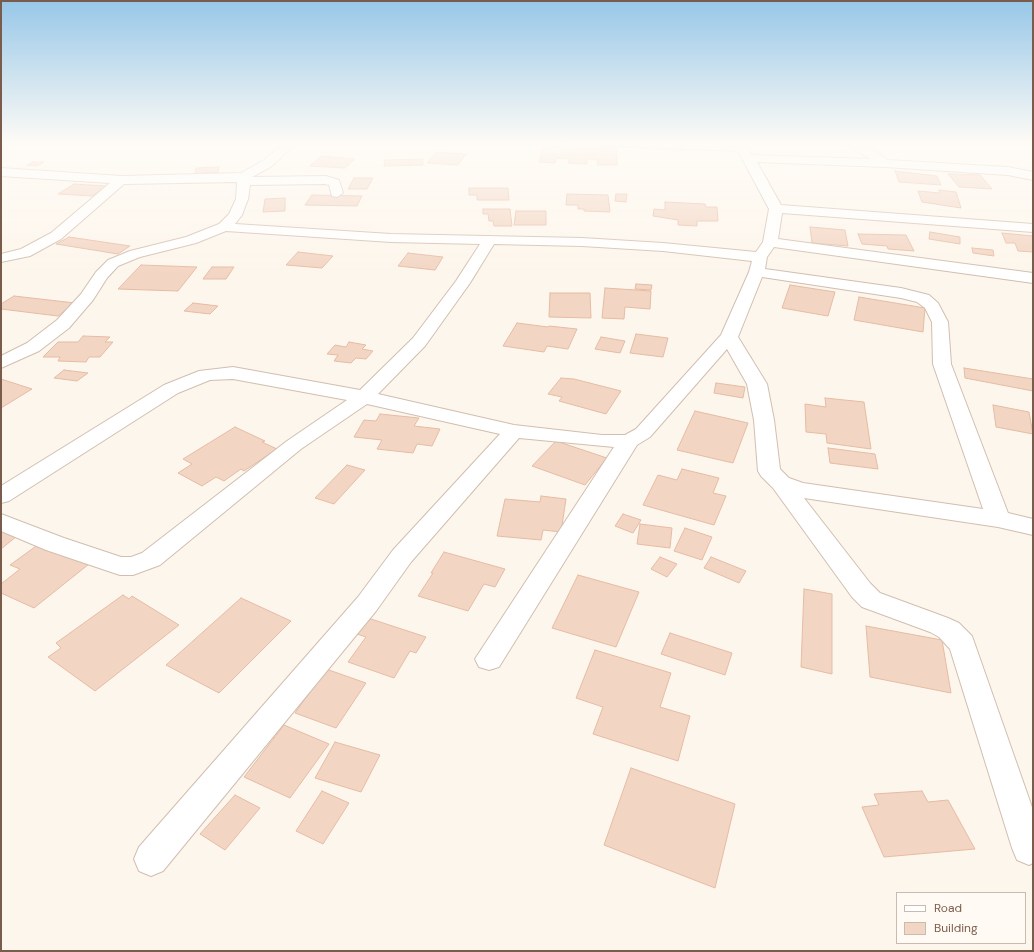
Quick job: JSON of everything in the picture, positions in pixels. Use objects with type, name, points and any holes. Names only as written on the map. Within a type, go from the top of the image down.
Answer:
[{"type":"street","points":[[1,258],[25,253],[56,236],[114,186]]},
{"type":"street","points":[[224,227],[235,215],[242,199],[243,186]]},
{"type":"street","points":[[335,186],[336,193]]},
{"type":"street","points":[[489,659],[629,441],[642,433],[729,337],[759,264],[770,242],[776,209],[764,186]]},
{"type":"street","points":[[776,209],[1033,228]]},
{"type":"street","points":[[1,363],[33,347],[63,324],[87,297],[101,275],[113,263],[135,254],[191,240],[224,227],[391,238],[589,242],[663,247],[759,264],[901,292],[923,298],[932,306],[940,322],[942,364],[998,519]]},
{"type":"street","points":[[1,522],[55,544],[120,566],[133,566],[151,559],[294,445],[364,397],[419,342],[462,282],[489,240]]},
{"type":"street","points":[[770,242],[1033,278]]},
{"type":"street","points":[[729,337],[756,384],[764,420],[770,471],[861,590],[871,600],[939,625],[949,630],[962,644],[1028,848]]},
{"type":"street","points":[[1,496],[171,389],[206,374],[233,373],[364,397],[514,431],[602,441],[629,441]]},
{"type":"street","points":[[151,859],[367,604],[402,556],[514,431]]},
{"type":"street","points":[[781,484],[800,490],[998,519],[1033,527]]},
{"type":"building","points":[[70,186],[106,186],[92,196],[58,194]]},
{"type":"building","points":[[349,186],[368,186],[367,189],[348,189]]},
{"type":"building","points":[[990,186],[992,189],[959,187]]},
{"type":"building","points":[[469,188],[508,188],[509,200],[477,200],[477,195],[469,195]]},
{"type":"building","points":[[939,190],[956,192],[961,208],[922,202],[918,191],[940,193]]},
{"type":"building","points":[[567,194],[608,195],[610,212],[584,211],[584,209],[578,209],[578,205],[566,205]]},
{"type":"building","points":[[616,194],[627,194],[626,202],[615,201]]},
{"type":"building","points":[[312,195],[362,196],[357,206],[305,205]]},
{"type":"building","points":[[285,198],[285,211],[263,212],[265,199]]},
{"type":"building","points":[[665,202],[705,204],[706,207],[717,207],[718,221],[697,221],[697,226],[678,225],[678,220],[653,216],[654,209],[665,210]]},
{"type":"building","points":[[483,209],[510,209],[512,226],[494,226],[493,221],[489,221],[488,214],[483,214]]},
{"type":"building","points":[[516,211],[546,211],[546,225],[514,225]]},
{"type":"building","points":[[810,227],[845,230],[848,246],[812,243]]},
{"type":"building","points":[[930,232],[960,237],[960,244],[929,239]]},
{"type":"building","points":[[1002,233],[1033,236],[1033,252],[1018,251],[1015,243],[1006,243]]},
{"type":"building","points":[[858,234],[906,235],[914,251],[888,249],[887,246],[862,244]]},
{"type":"building","points":[[69,237],[130,246],[118,254],[56,244]]},
{"type":"building","points":[[972,248],[993,250],[994,256],[973,253]]},
{"type":"building","points":[[298,252],[333,256],[322,268],[286,265]]},
{"type":"building","points":[[408,253],[443,257],[435,270],[398,266]]},
{"type":"building","points":[[141,265],[197,267],[178,291],[118,289]]},
{"type":"building","points":[[212,267],[234,267],[226,279],[203,279]]},
{"type":"building","points":[[636,284],[652,285],[651,290],[635,289]]},
{"type":"building","points":[[790,285],[835,292],[828,316],[782,308]]},
{"type":"building","points":[[605,288],[651,291],[650,309],[625,307],[624,319],[602,318]]},
{"type":"building","points":[[550,293],[590,293],[591,318],[549,317]]},
{"type":"building","points":[[14,296],[75,303],[58,316],[1,309],[1,304]]},
{"type":"building","points":[[859,297],[925,308],[923,332],[854,320]]},
{"type":"building","points":[[193,303],[218,306],[210,314],[184,311]]},
{"type":"building","points":[[517,323],[577,329],[568,349],[547,346],[544,352],[503,346]]},
{"type":"building","points":[[636,334],[668,338],[663,357],[630,353]]},
{"type":"building","points":[[83,336],[110,337],[105,342],[113,342],[100,357],[89,357],[86,362],[58,361],[60,357],[43,357],[58,342],[78,342]]},
{"type":"building","points":[[601,337],[625,341],[620,353],[595,349]]},
{"type":"building","points":[[349,342],[366,345],[362,349],[373,351],[366,359],[356,358],[351,363],[334,361],[338,355],[327,354],[335,345],[346,347]]},
{"type":"building","points":[[964,368],[1033,379],[1033,391],[965,378]]},
{"type":"building","points":[[64,370],[88,373],[77,381],[54,378]]},
{"type":"building","points":[[561,378],[574,379],[621,391],[606,414],[559,401],[562,397],[548,394]]},
{"type":"building","points":[[1,379],[32,389],[1,408]]},
{"type":"building","points":[[716,383],[745,387],[743,398],[714,393]]},
{"type":"building","points":[[825,398],[864,402],[871,449],[827,443],[826,434],[806,432],[805,404],[826,407]]},
{"type":"building","points":[[993,405],[1029,412],[1033,434],[996,427]]},
{"type":"building","points":[[695,411],[748,423],[733,463],[677,450]]},
{"type":"building","points":[[380,414],[419,418],[414,426],[440,429],[432,446],[417,444],[413,453],[377,449],[382,440],[354,437],[364,420],[376,421]]},
{"type":"building","points":[[235,427],[265,441],[262,442],[277,449],[244,471],[241,469],[224,481],[216,477],[202,486],[178,473],[192,464],[183,459]]},
{"type":"building","points":[[556,441],[607,458],[585,485],[532,466]]},
{"type":"building","points":[[828,448],[875,454],[878,469],[830,463]]},
{"type":"building","points":[[347,465],[365,470],[334,504],[315,498]]},
{"type":"building","points":[[682,469],[719,478],[713,493],[726,496],[714,525],[643,505],[658,475],[677,480]]},
{"type":"building","points":[[541,496],[566,499],[561,532],[543,530],[541,540],[497,536],[505,499],[540,502]]},
{"type":"building","points":[[623,514],[641,520],[633,533],[615,526]]},
{"type":"building","points":[[640,524],[672,528],[670,548],[637,544]]},
{"type":"building","points":[[685,528],[712,537],[702,560],[674,551]]},
{"type":"building","points":[[1,530],[17,536],[1,549]]},
{"type":"building","points":[[39,544],[89,564],[34,608],[1,593],[1,584],[20,569],[10,565]]},
{"type":"building","points":[[444,552],[505,569],[495,587],[484,584],[468,611],[418,596],[433,573],[431,573]]},
{"type":"building","points":[[660,557],[677,564],[667,577],[651,569]]},
{"type":"building","points":[[711,557],[746,571],[739,583],[704,568]]},
{"type":"building","points":[[578,575],[639,592],[616,647],[552,628]]},
{"type":"building","points":[[804,589],[832,594],[832,674],[801,667]]},
{"type":"building","points":[[123,595],[129,599],[132,596],[179,625],[95,691],[48,657],[61,648],[56,643]]},
{"type":"building","points":[[241,598],[291,621],[219,693],[166,665]]},
{"type":"building","points":[[368,618],[426,637],[416,653],[410,651],[394,678],[348,662],[366,637],[357,634]]},
{"type":"building","points":[[866,626],[942,640],[951,693],[870,677]]},
{"type":"building","points":[[670,633],[732,653],[725,675],[661,654]]},
{"type":"building","points":[[595,650],[671,673],[660,707],[690,716],[678,761],[593,734],[603,707],[576,698]]},
{"type":"building","points":[[326,669],[366,683],[336,728],[295,713]]},
{"type":"building","points":[[284,725],[329,744],[290,798],[244,777]]},
{"type":"building","points":[[335,742],[380,755],[361,792],[315,778]]},
{"type":"building","points":[[631,768],[735,804],[715,888],[604,845]]},
{"type":"building","points":[[322,791],[349,803],[323,844],[296,831]]},
{"type":"building","points":[[922,791],[928,802],[948,800],[975,849],[884,857],[862,807],[879,805],[874,794]]},
{"type":"building","points":[[235,795],[260,808],[225,850],[200,834]]}]
